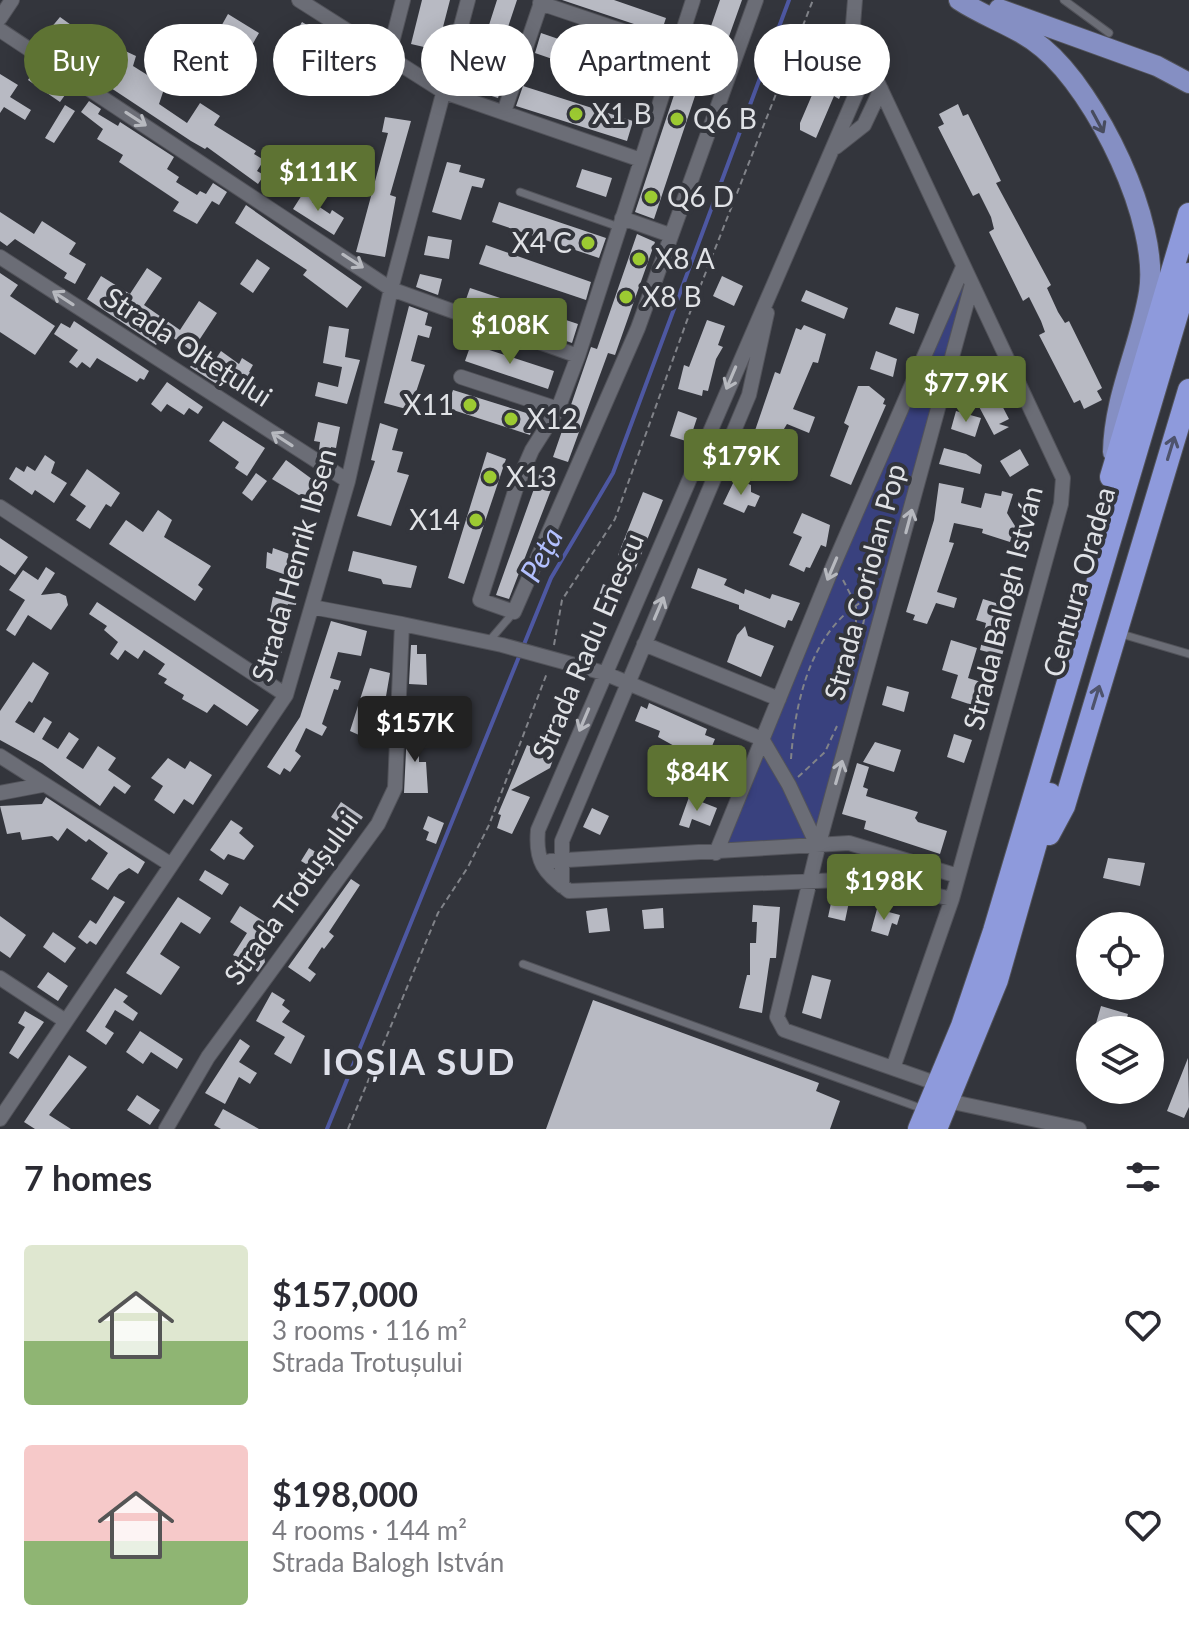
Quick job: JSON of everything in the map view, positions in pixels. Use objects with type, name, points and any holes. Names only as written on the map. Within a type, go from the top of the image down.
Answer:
[{"type":"highway","points":[[943,1092],[1040,778],[1062,651],[1189,214]]},
{"type":"highway","name":"Centura Oradea","points":[[1040,778],[1189,274]]},
{"type":"highway","name":"Centura Oradea","points":[[1028,874],[1189,307]]},
{"type":"highway","points":[[927,1123],[997,980],[1028,874],[1064,806],[1189,390]]},
{"type":"main road","points":[[959,0],[1032,39],[1064,68],[1113,151],[1143,219],[1151,276],[1144,313],[1118,404],[1113,469]]},
{"type":"main road","points":[[973,0],[1157,66],[1189,83]]},
{"type":"main road","points":[[1010,0],[1036,23]]},
{"type":"street","points":[[0,18],[12,0]]},
{"type":"street","points":[[299,0],[336,24]]},
{"type":"street","points":[[397,24],[403,0]]},
{"type":"street","name":"Strada Henrik Ibsen","points":[[462,24],[468,0]]},
{"type":"street","points":[[685,24],[693,0]]},
{"type":"street","points":[[661,96],[578,356],[558,409],[532,450],[518,482],[480,600],[514,612],[569,482],[589,444],[615,374],[638,328],[756,0]]},
{"type":"street","name":"Strada Balogh István","points":[[853,24],[855,0]]},
{"type":"street","points":[[504,112],[541,2],[604,24]]},
{"type":"street","points":[[0,30],[391,289],[578,356]]},
{"type":"street","name":"Strada Henrik Ibsen","points":[[0,1119],[286,695],[348,481],[391,289],[443,96]]},
{"type":"street","points":[[456,96],[641,160]]},
{"type":"street","name":"Strada Radu Enescu","points":[[538,852],[538,830],[856,96]]},
{"type":"street","points":[[833,150],[864,125],[878,96]]},
{"type":"street","name":"Strada Balogh István","points":[[884,96],[1057,463],[1063,490],[952,899],[893,1068]]},
{"type":"street","points":[[621,223],[670,235]]},
{"type":"street","name":"Strada Oltețului","points":[[0,257],[348,481]]},
{"type":"street","name":"Strada Coriolan Pop","points":[[716,853],[833,566],[963,267]]},
{"type":"street","name":"Strada Radu Enescu","points":[[563,859],[562,841],[749,395],[774,281]]},
{"type":"street","name":"Strada Coriolan Pop","points":[[893,1068],[784,1030],[777,1017],[818,847],[972,284]]},
{"type":"street","points":[[461,377],[558,409]]},
{"type":"street","points":[[0,507],[286,695]]},
{"type":"street","points":[[312,607],[495,644],[548,663],[604,673],[762,739],[789,785],[818,847]]},
{"type":"street","name":"Strada Trotușului","points":[[166,1129],[208,1057],[378,824],[395,788],[402,624]]},
{"type":"street","points":[[644,644],[779,699]]},
{"type":"street","points":[[0,756],[170,864]]},
{"type":"street","points":[[0,793],[42,785]]},
{"type":"street","points":[[538,852],[563,859],[716,853],[849,843],[958,876]]},
{"type":"street","points":[[538,852],[543,870],[562,886],[583,893],[864,879],[952,899]]},
{"type":"street","points":[[562,886],[563,859]]},
{"type":"street","points":[[0,978],[64,1020]]},
{"type":"street","points":[[893,1068],[943,1092],[1079,1129]]},
{"type":"lane","points":[[1064,0],[1109,33]]},
{"type":"lane","points":[[520,192],[621,223]]},
{"type":"lane","points":[[495,644],[514,612]]},
{"type":"lane","points":[[1116,633],[1189,654]]},
{"type":"lane","points":[[523,964],[927,1123]]},
{"type":"path","points":[[565,650],[553,646],[562,600],[615,519],[689,315],[813,0]]},
{"type":"path","points":[[833,566],[856,605],[856,665],[867,598],[884,526]]},
{"type":"path","points":[[789,785],[795,720],[804,677],[823,642],[856,605],[891,589]]},
{"type":"path","points":[[348,1129],[438,913],[468,867],[489,825],[548,663]]},
{"type":"path","points":[[789,785],[825,752],[837,726]]},
{"type":"shaded area","points":[[963,267],[972,284],[818,847],[716,853]]},
{"type":"building","points":[[422,0],[450,0],[444,24],[421,24],[421,46],[411,44]]},
{"type":"building","points":[[497,0],[517,0],[509,24],[489,24]]},
{"type":"building","points":[[562,0],[614,0],[666,18],[664,24],[634,24]]},
{"type":"building","points":[[720,0],[742,0],[733,24],[712,24]]},
{"type":"building","points":[[228,14],[244,24],[222,24]]},
{"type":"building","points":[[60,17],[70,24],[54,24]]},
{"type":"building","points":[[541,33],[550,36],[550,58],[535,53]]},
{"type":"building","points":[[128,52],[136,56],[133,66],[144,73],[144,96],[162,96],[159,104],[187,123],[200,103],[220,116],[214,125],[256,151],[254,154],[264,160],[257,171],[264,175],[258,184],[207,147],[205,149],[123,96],[128,96]]},
{"type":"building","points":[[0,74],[18,85],[10,97],[31,110],[25,120],[4,107],[0,113]]},
{"type":"building","points":[[534,90],[633,121],[627,141],[516,106],[520,96],[534,96]]},
{"type":"building","points":[[674,96],[695,96],[654,219],[635,212]]},
{"type":"building","points":[[812,96],[834,96],[816,138],[800,130]]},
{"type":"building","points":[[89,101],[101,109],[98,114],[118,126],[120,122],[174,157],[167,169],[179,177],[176,182],[197,195],[200,191],[206,194],[213,183],[227,192],[219,205],[212,201],[197,224],[173,211],[179,202],[119,162],[123,155],[97,139],[103,129],[81,112]]},
{"type":"building","points":[[958,104],[963,116],[968,114],[1001,181],[996,183],[1051,285],[1047,288],[1058,312],[1065,323],[1069,321],[1102,388],[1097,391],[1102,400],[1084,409],[1080,400],[1074,403],[1039,335],[1045,332],[1041,321],[1029,297],[1023,301],[989,232],[994,229],[991,217],[979,193],[973,196],[938,127],[944,124],[939,114]]},
{"type":"building","points":[[65,105],[75,111],[54,143],[45,138]]},
{"type":"building","points":[[385,117],[411,121],[390,195],[396,197],[385,257],[356,252],[388,133],[382,132]]},
{"type":"building","points":[[447,162],[461,165],[459,172],[485,179],[482,188],[472,186],[461,220],[432,212]]},
{"type":"building","points":[[582,169],[612,178],[606,197],[576,187]]},
{"type":"building","points":[[307,187],[317,194],[312,202],[330,214],[332,210],[344,218],[334,235],[293,209]]},
{"type":"building","points":[[499,202],[606,238],[599,258],[492,222]]},
{"type":"building","points":[[246,205],[362,287],[347,308],[303,275],[307,270],[235,223]]},
{"type":"building","points":[[0,212],[34,234],[42,221],[76,243],[69,254],[86,264],[75,284],[64,278],[67,273],[15,239],[7,246],[0,241]]},
{"type":"building","points":[[637,234],[655,242],[615,355],[608,353],[568,462],[553,457],[591,347],[597,349]]},
{"type":"building","points":[[428,236],[452,240],[449,259],[424,255]]},
{"type":"building","points":[[486,245],[591,282],[586,300],[479,264]]},
{"type":"building","points":[[257,259],[270,268],[253,293],[240,284]]},
{"type":"building","points":[[147,268],[162,278],[144,305],[180,330],[199,301],[217,313],[192,351],[165,332],[156,345],[87,299],[101,276],[130,294]]},
{"type":"building","points":[[0,273],[18,285],[10,296],[55,326],[35,355],[0,332]]},
{"type":"building","points":[[420,274],[442,279],[438,295],[416,287]]},
{"type":"building","points":[[722,276],[743,286],[734,306],[713,296]]},
{"type":"building","points":[[470,288],[578,324],[572,343],[464,305]]},
{"type":"building","points":[[806,290],[848,308],[844,319],[801,301]]},
{"type":"building","points":[[409,306],[428,313],[425,325],[432,327],[429,338],[418,335],[411,361],[425,365],[410,410],[384,403]]},
{"type":"building","points":[[896,307],[919,314],[914,334],[889,324]]},
{"type":"building","points":[[707,320],[725,326],[718,345],[723,347],[716,359],[708,391],[703,390],[702,396],[678,389],[684,365],[689,367]]},
{"type":"building","points":[[74,321],[149,371],[144,380],[140,378],[137,382],[97,358],[90,368],[82,362],[77,368],[69,362],[78,350],[54,334],[61,323],[70,328]]},
{"type":"building","points":[[804,325],[826,334],[818,363],[813,362],[793,409],[815,417],[809,433],[787,424],[765,460],[750,454],[752,449],[749,448],[775,372],[780,374],[796,328],[801,330]]},
{"type":"building","points":[[329,326],[349,329],[345,357],[360,360],[347,404],[315,396],[318,382],[338,387],[342,367],[323,363]]},
{"type":"building","points":[[471,344],[554,371],[548,389],[465,361]]},
{"type":"building","points":[[202,350],[215,360],[221,351],[239,364],[242,358],[253,365],[249,372],[255,376],[244,393],[227,382],[223,388],[190,367]]},
{"type":"building","points":[[876,351],[897,359],[893,377],[870,369]]},
{"type":"building","points":[[984,371],[1009,419],[999,424],[1009,427],[994,435],[966,382]]},
{"type":"building","points":[[167,382],[203,407],[198,414],[189,408],[184,415],[167,404],[161,412],[151,404]]},
{"type":"building","points":[[858,386],[869,386],[885,399],[883,404],[886,405],[851,485],[830,476],[849,426],[844,423]]},
{"type":"building","points":[[453,390],[536,416],[530,435],[447,408]]},
{"type":"building","points":[[678,411],[697,418],[689,442],[670,436]]},
{"type":"building","points":[[956,411],[981,418],[975,437],[951,429]]},
{"type":"building","points":[[223,421],[265,448],[247,476],[235,468],[239,462],[209,441]]},
{"type":"building","points":[[318,422],[340,427],[336,448],[331,447],[329,457],[319,450],[320,442],[314,441]]},
{"type":"building","points":[[380,423],[398,429],[392,450],[403,452],[397,472],[409,475],[391,526],[357,516],[375,461],[371,460]]},
{"type":"building","points":[[944,448],[966,454],[982,465],[980,474],[939,464]]},
{"type":"building","points":[[1020,449],[1029,465],[1010,477],[1000,461]]},
{"type":"building","points":[[487,452],[506,459],[464,584],[448,578]]},
{"type":"building","points":[[45,455],[55,462],[51,473],[67,483],[54,503],[35,490],[32,495],[9,479],[16,467],[24,472],[27,466],[35,471]]},
{"type":"building","points":[[286,460],[316,482],[307,500],[272,479]]},
{"type":"building","points":[[87,469],[120,493],[111,507],[106,504],[90,529],[76,520],[86,506],[70,495]]},
{"type":"building","points":[[540,472],[556,477],[509,599],[496,595]]},
{"type":"building","points":[[256,473],[267,481],[252,501],[242,493]]},
{"type":"building","points":[[735,479],[751,485],[751,492],[760,496],[755,507],[748,505],[744,513],[723,504]]},
{"type":"building","points":[[939,483],[964,488],[961,503],[981,508],[985,493],[1001,496],[1002,491],[1013,494],[1007,513],[1015,526],[1010,542],[982,533],[983,529],[954,523],[949,542],[954,543],[937,592],[957,598],[954,608],[936,603],[927,624],[913,620],[915,615],[906,612],[934,520]]},
{"type":"building","points":[[643,492],[663,500],[635,570],[624,565],[627,559],[618,555]]},
{"type":"building","points":[[158,510],[172,520],[164,537],[211,566],[198,585],[203,589],[195,601],[109,544],[126,520],[143,532]]},
{"type":"building","points":[[802,513],[830,525],[826,547],[821,545],[810,568],[806,567],[804,572],[789,565],[802,537],[793,533]]},
{"type":"building","points":[[0,538],[28,557],[15,575],[0,565]]},
{"type":"building","points":[[273,548],[295,556],[292,577],[266,568],[267,552],[272,554]]},
{"type":"building","points":[[353,551],[417,566],[411,588],[383,584],[381,579],[348,571]]},
{"type":"building","points":[[46,567],[55,573],[41,595],[59,593],[66,596],[68,605],[51,630],[28,615],[15,636],[6,630],[25,600],[9,590],[23,570],[38,580]]},
{"type":"building","points":[[698,568],[727,579],[724,585],[744,594],[745,589],[770,599],[772,594],[800,603],[792,621],[788,620],[785,628],[739,609],[739,605],[691,588]]},
{"type":"building","points":[[603,584],[624,592],[615,617],[594,609]]},
{"type":"building","points":[[274,591],[297,595],[296,605],[288,604],[283,616],[270,612]]},
{"type":"building","points":[[983,599],[1012,608],[1003,636],[1007,637],[1002,656],[980,650],[986,623],[976,620]]},
{"type":"building","points":[[97,602],[259,710],[247,726],[214,704],[207,713],[182,699],[184,695],[164,683],[167,679],[158,674],[165,664],[144,650],[138,659],[125,650],[118,660],[110,654],[118,642],[104,630],[107,626],[89,614]]},
{"type":"building","points":[[331,621],[367,631],[361,656],[338,652],[330,678],[341,681],[338,690],[334,689],[322,724],[327,727],[322,736],[306,728],[295,751],[301,756],[290,772],[284,768],[280,775],[267,767],[300,717]]},
{"type":"building","points":[[283,622],[290,624],[280,658],[262,647],[268,635],[277,639]]},
{"type":"building","points":[[745,626],[748,636],[774,646],[761,677],[727,662],[737,635]]},
{"type":"building","points":[[951,640],[977,648],[968,678],[991,685],[988,697],[979,694],[975,706],[951,698],[958,675],[942,670]]},
{"type":"building","points":[[411,645],[417,645],[417,654],[426,654],[427,685],[409,684]]},
{"type":"building","points":[[33,662],[49,673],[32,703],[29,701],[15,722],[34,733],[44,717],[52,722],[42,739],[58,749],[69,732],[79,739],[66,758],[83,769],[98,746],[116,758],[108,770],[131,786],[125,794],[114,786],[100,806],[42,763],[0,740],[0,711]]},
{"type":"building","points":[[370,668],[390,673],[384,722],[378,719],[368,739],[350,731]]},
{"type":"building","points":[[887,686],[909,692],[904,712],[882,705]]},
{"type":"building","points":[[431,697],[444,697],[443,729],[420,728],[420,718],[430,719]]},
{"type":"building","points":[[649,703],[707,729],[705,735],[715,739],[705,763],[658,737],[660,731],[635,721],[641,706],[647,709]]},
{"type":"building","points":[[407,730],[427,730],[427,743],[419,743],[419,762],[426,762],[428,793],[404,793]]},
{"type":"building","points":[[954,734],[972,740],[964,763],[947,757]]},
{"type":"building","points":[[875,742],[901,750],[894,772],[863,762]]},
{"type":"building","points":[[527,745],[554,757],[550,768],[511,790],[530,797],[512,834],[497,828],[501,815],[498,814]]},
{"type":"building","points":[[168,758],[185,769],[190,761],[212,775],[193,805],[184,799],[174,814],[154,800],[163,786],[151,778]]},
{"type":"building","points":[[857,763],[869,767],[863,787],[868,789],[866,796],[918,812],[915,818],[918,822],[947,831],[940,854],[864,829],[866,821],[842,814]]},
{"type":"building","points":[[46,797],[145,862],[138,874],[129,868],[119,874],[108,890],[91,879],[108,853],[89,839],[86,842],[67,828],[58,841],[52,836],[22,840],[20,832],[7,834],[0,806],[42,804]]},
{"type":"building","points":[[689,797],[717,808],[710,826],[692,819],[689,828],[679,825]]},
{"type":"building","points":[[341,802],[363,817],[353,832],[331,817]]},
{"type":"building","points":[[592,808],[609,816],[600,835],[583,827]]},
{"type":"building","points":[[428,816],[444,823],[436,844],[426,840],[429,832],[423,829]]},
{"type":"building","points":[[231,820],[243,828],[239,833],[254,846],[244,860],[228,854],[224,860],[210,850]]},
{"type":"building","points":[[309,848],[329,860],[321,873],[301,861]]},
{"type":"building","points":[[1108,858],[1145,863],[1140,886],[1103,878]]},
{"type":"building","points":[[205,870],[229,884],[222,895],[199,880]]},
{"type":"building","points":[[351,879],[360,885],[329,932],[334,936],[308,968],[316,974],[310,982],[288,967]]},
{"type":"building","points":[[833,894],[850,897],[845,921],[828,917]]},
{"type":"building","points":[[114,896],[125,902],[96,945],[90,941],[87,944],[78,937],[90,920],[96,924]]},
{"type":"building","points":[[178,897],[211,918],[200,934],[181,922],[160,954],[180,967],[161,995],[126,973]]},
{"type":"building","points":[[753,905],[780,907],[776,958],[770,958],[762,1013],[739,1008],[747,975],[750,975],[750,943],[756,943],[757,922],[752,922]]},
{"type":"building","points":[[240,906],[276,929],[263,951],[265,962],[258,972],[233,955],[247,933],[230,922]]},
{"type":"building","points":[[607,908],[610,931],[589,933],[586,911]]},
{"type":"building","points":[[663,908],[664,928],[644,929],[642,910]]},
{"type":"building","points":[[877,909],[900,915],[897,925],[892,923],[888,936],[871,931]]},
{"type":"building","points":[[0,916],[26,935],[10,958],[0,951]]},
{"type":"building","points":[[53,932],[76,948],[65,963],[43,947]]},
{"type":"building","points":[[48,972],[68,986],[58,1001],[37,987]]},
{"type":"building","points":[[812,975],[831,980],[821,1019],[802,1013]]},
{"type":"building","points":[[115,988],[128,996],[123,1002],[138,1013],[133,1021],[115,1010],[105,1027],[114,1033],[106,1045],[86,1031]]},
{"type":"building","points":[[272,992],[285,1000],[282,1005],[290,1011],[282,1022],[305,1036],[291,1064],[274,1054],[285,1037],[256,1021]]},
{"type":"building","points":[[593,1000],[819,1083],[816,1091],[840,1101],[830,1129],[546,1129]]},
{"type":"building","points":[[1101,1006],[1128,1014],[1127,1016],[1098,1016]]},
{"type":"building","points":[[25,1011],[44,1022],[18,1059],[9,1053],[25,1027],[18,1023]]},
{"type":"building","points":[[140,1031],[183,1059],[177,1069],[151,1052],[143,1064],[126,1052]]},
{"type":"building","points":[[240,1039],[250,1046],[239,1062],[257,1073],[250,1084],[239,1077],[225,1104],[205,1093]]},
{"type":"building","points":[[69,1055],[87,1067],[49,1115],[71,1129],[35,1129],[24,1122]]},
{"type":"building","points":[[1188,1058],[1189,1107],[1184,1118],[1167,1111]]},
{"type":"building","points":[[137,1095],[160,1110],[150,1125],[127,1110]]},
{"type":"building","points":[[223,1109],[259,1129],[221,1129],[214,1125]]},
{"type":"waterway","name":"Peța","points":[[327,1129],[551,578],[613,473],[789,0]]},
{"type":"place","name":"X1 B","points":[[576,114]]},
{"type":"place","name":"Q6 B","points":[[677,119]]},
{"type":"place","name":"Q6 D","points":[[651,197]]},
{"type":"place","name":"X4 C","points":[[588,243]]},
{"type":"place","name":"X8 A","points":[[639,259]]},
{"type":"place","name":"X8 B","points":[[626,297]]},
{"type":"place","name":"X11","points":[[470,405]]},
{"type":"place","name":"X12","points":[[511,419]]},
{"type":"place","name":"X13","points":[[490,477]]},
{"type":"place","name":"X14","points":[[476,520]]},
{"type":"district","name":"IOȘIA SUD","points":[[419,1062]]}]
